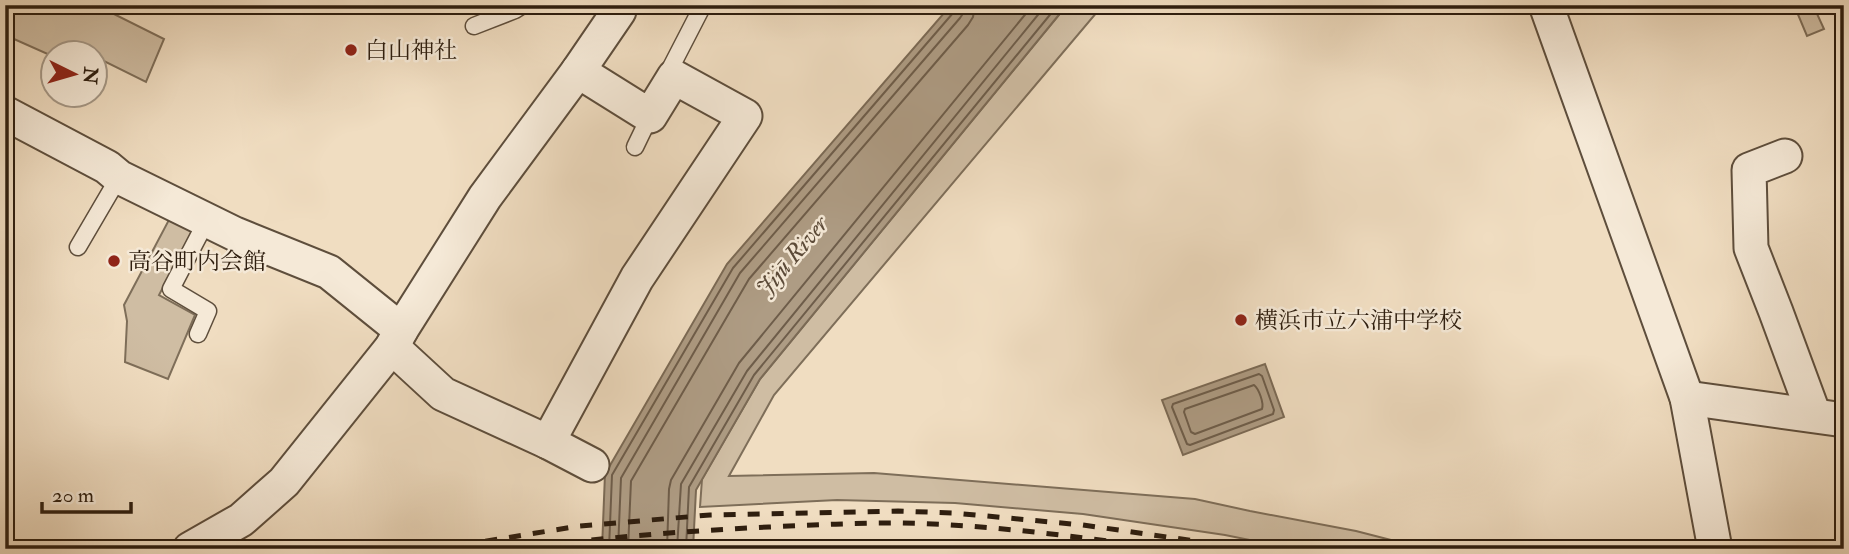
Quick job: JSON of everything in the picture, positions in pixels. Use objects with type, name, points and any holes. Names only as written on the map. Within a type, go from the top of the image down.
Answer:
[{"type":"street","points":[[190,549],[241,520],[284,482],[396,338],[485,197],[578,71],[619,11],[620,5]]},
{"type":"street","points":[[1547,6],[1687,398],[1715,549]]},
{"type":"street","points":[[548,442],[637,278],[745,116],[674,77],[650,116],[578,71]]},
{"type":"street","points":[[5,113],[107,167],[119,177],[235,234],[329,272],[396,338],[443,394],[592,465]]},
{"type":"street","points":[[1785,156],[1749,170],[1751,248],[1776,312],[1829,418]]},
{"type":"street","points":[[1687,398],[1829,418]]},
{"type":"lane","points":[[474,26],[523,5]]},
{"type":"lane","points":[[674,77],[668,73],[701,9]]},
{"type":"lane","points":[[635,147],[650,116]]},
{"type":"lane","points":[[78,247],[119,177]]},
{"type":"lane","points":[[198,334],[208,311],[171,289],[207,220]]},
{"type":"shaded area","points":[[5,5],[96,5],[164,39],[146,82],[108,63],[108,38],[38,38],[38,50],[5,35]]},
{"type":"shaded area","points":[[1067,5],[1103,5],[774,395],[729,476],[874,473],[1195,499],[1356,531],[1426,549],[1295,549],[1225,535],[1083,514],[955,503],[837,500],[700,507],[702,479],[760,379]]},
{"type":"shaded area","points":[[1794,5],[1813,5],[1824,29],[1807,36]]},
{"type":"shaded area","points":[[171,216],[194,228],[159,295],[195,315],[168,379],[125,362],[127,321],[124,305]]},
{"type":"water","name":"Jijū River","points":[[951,5],[1067,5],[760,379],[696,490],[693,549],[602,549],[605,474],[727,264]]},
{"type":"water","points":[[1265,364],[1284,417],[1183,455],[1162,400]]},
{"type":"railway","points":[[438,549],[579,526],[710,515],[898,511],[954,513],[1083,525],[1251,549]]},
{"type":"railway","points":[[520,549],[676,533],[897,523],[999,529],[1167,549]]},
{"type":"place","name":"白山神社","points":[[351,50]]},
{"type":"place","name":"高谷町内会館","points":[[114,261]]},
{"type":"place","name":"横浜市立六浦中学校","points":[[1241,320]]}]
